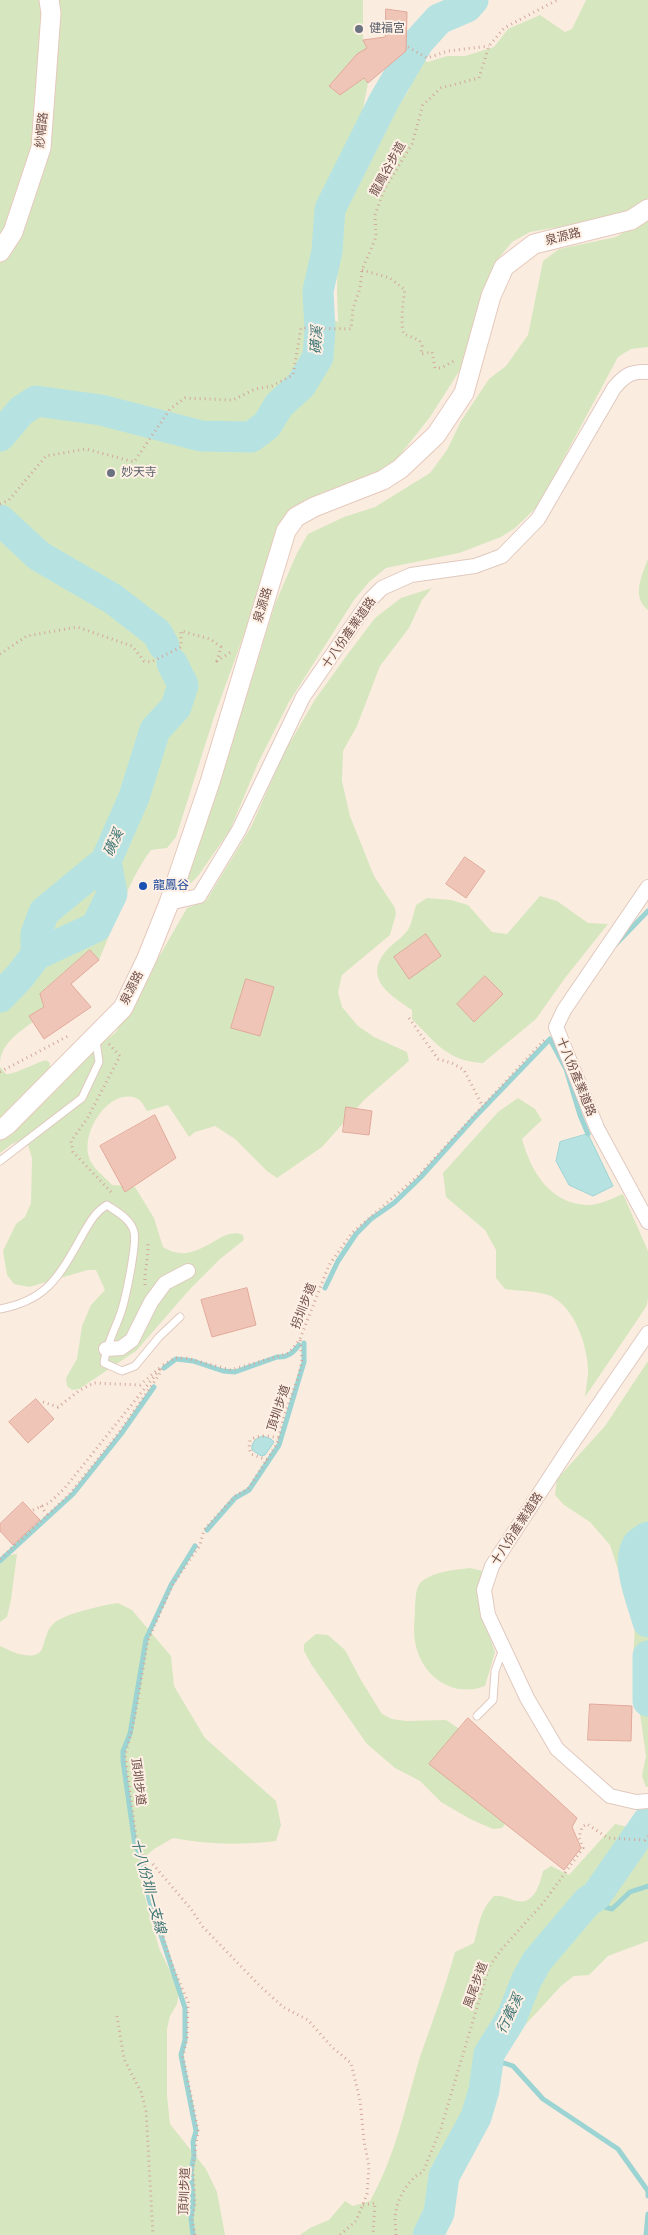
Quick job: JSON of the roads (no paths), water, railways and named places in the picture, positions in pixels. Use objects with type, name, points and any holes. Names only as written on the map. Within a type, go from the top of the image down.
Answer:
[{"type":"street","name":"紗帽路","points":[[0,252],[13,232],[41,148],[51,13],[49,0]]},
{"type":"street","name":"泉源路","points":[[0,1130],[123,1008],[147,958],[169,904],[210,782],[286,531],[296,517],[314,507],[383,480],[400,469],[436,434],[464,393],[491,296],[504,267],[534,244],[631,220],[648,209]]},
{"type":"street","name":"十八份產業道路","points":[[169,904],[199,896],[239,830],[304,697],[370,600],[382,588],[411,575],[475,566],[502,556],[538,519],[614,388],[625,375],[636,372],[648,372]]},
{"type":"street","name":"十八份產業道路","points":[[648,886],[564,1010],[556,1027],[597,1128],[648,1222]]},
{"type":"street","points":[[106,1349],[121,1348],[132,1340],[151,1302],[165,1283],[188,1271]]},
{"type":"street","name":"十八份產業道路","points":[[648,1333],[571,1445],[492,1566],[484,1590],[488,1615],[527,1698],[557,1749],[610,1796],[636,1802],[648,1801]]},
{"type":"lane","points":[[0,1161],[82,1098],[99,1062],[95,1035]]},
{"type":"lane","points":[[0,1309],[28,1302],[51,1286],[67,1263],[97,1210],[108,1205],[127,1219],[134,1232],[133,1251],[120,1314],[106,1349],[104,1363],[122,1371],[135,1366],[159,1337],[180,1317]]},
{"type":"lane","points":[[477,1716],[493,1700],[495,1671],[504,1649]]},
{"type":"water","points":[[588,1134],[613,1186],[593,1196],[569,1185],[556,1161],[560,1142]]},
{"type":"water","points":[[263,1436],[274,1442],[265,1455],[261,1456],[252,1450],[252,1445],[255,1440]]},
{"type":"waterway","name":"磺溪","points":[[0,436],[21,411],[36,401],[101,410],[201,436],[251,437],[267,425],[279,405],[301,385],[318,357],[320,330],[318,291],[327,251],[330,209],[384,101],[419,41],[439,19],[467,7],[473,0]]},
{"type":"waterway","name":"磺溪","points":[[0,520],[39,556],[113,599],[157,633],[164,646]]},
{"type":"waterway","points":[[0,534],[6,527]]},
{"type":"waterway","name":"磺溪","points":[[0,997],[20,976],[36,955],[36,934],[44,912],[106,861],[134,797],[155,730],[176,707],[183,685],[172,663]]},
{"type":"waterway","points":[[36,955],[96,927],[112,894],[106,861]]},
{"type":"waterway","points":[[615,945],[648,911]]},
{"type":"waterway","points":[[325,1288],[338,1261],[356,1234],[371,1219],[394,1203],[420,1178],[474,1118],[550,1039],[566,1069],[588,1134]]},
{"type":"waterway","name":"十八份圳一支線","points":[[207,1530],[235,1498],[249,1490],[279,1445],[304,1362],[304,1343]]},
{"type":"waterway","points":[[164,1368],[176,1359],[193,1361],[223,1371],[235,1372],[277,1357],[287,1356],[299,1345]]},
{"type":"waterway","points":[[0,1561],[73,1494],[121,1434],[154,1387]]},
{"type":"waterway","name":"行義溪","points":[[648,1537],[638,1544],[634,1552],[633,1561],[636,1583],[648,1622]]},
{"type":"waterway","name":"十八份圳一支線","points":[[193,2235],[191,2219],[193,2203],[191,2170],[194,2156],[193,2142],[196,2131],[181,2055],[185,2040],[185,2008],[149,1899],[142,1858],[135,1845],[123,1751],[130,1734],[146,1639],[171,1585],[195,1546]]},
{"type":"waterway","name":"行義溪","points":[[648,1656],[648,1701]]},
{"type":"waterway","name":"行義溪","points":[[428,2235],[439,2213],[444,2176],[476,2117],[484,2090],[489,2054],[512,2017],[526,1981],[537,1961],[587,1902],[596,1896],[648,1821]]},
{"type":"waterway","points":[[587,1902],[612,1909],[630,1892],[648,1886]]},
{"type":"waterway","points":[[489,2064],[504,2063],[513,2066],[543,2099],[618,2149],[648,2191],[648,2196]]},
{"type":"waterway","points":[[646,2235],[648,2214]]},
{"type":"place","name":"健福宮","points":[[359,29]]},
{"type":"place","name":"妙天寺","points":[[111,473]]},
{"type":"place","name":"龍鳳谷","points":[[143,886]]}]
